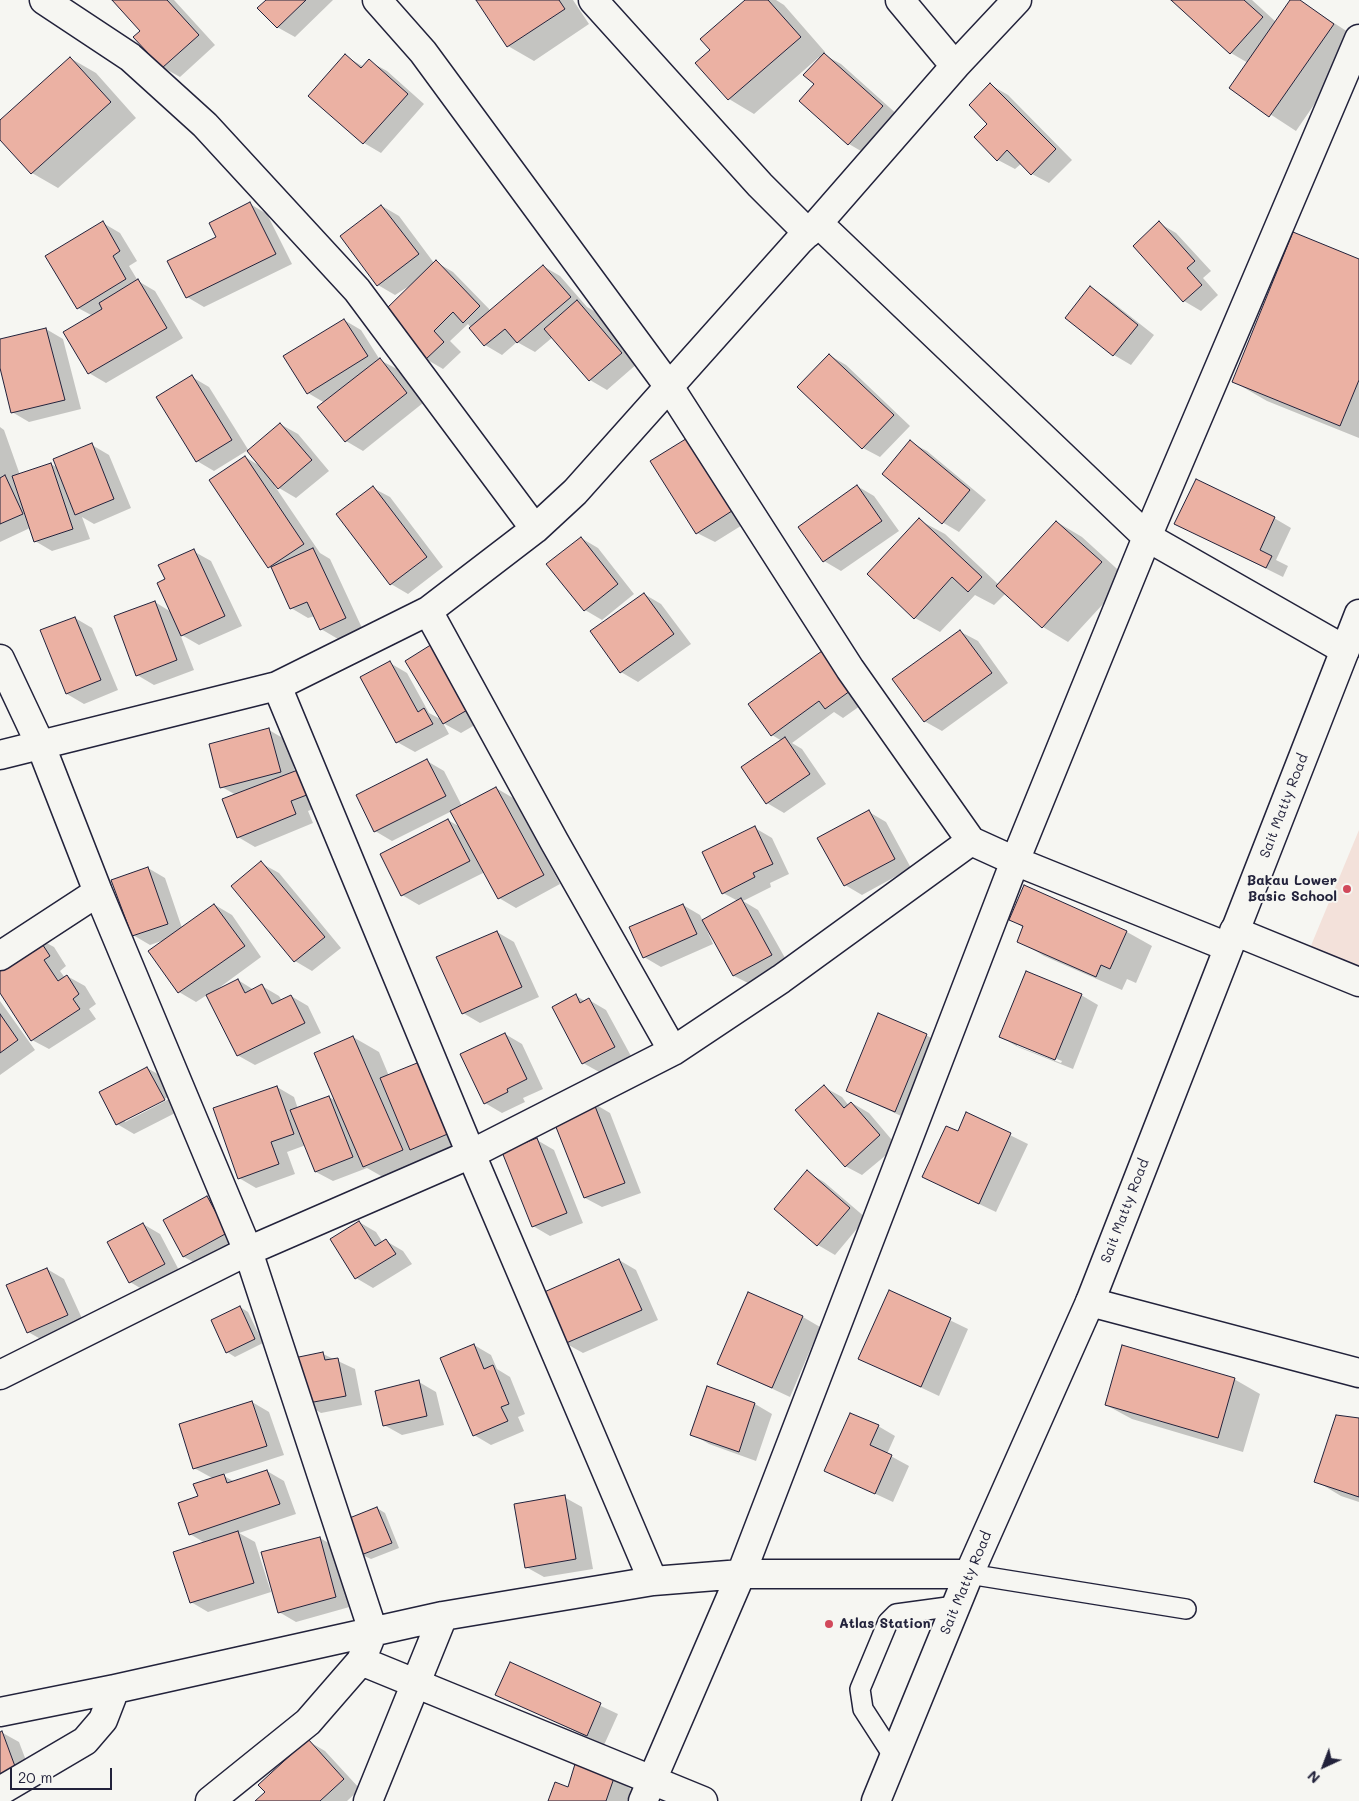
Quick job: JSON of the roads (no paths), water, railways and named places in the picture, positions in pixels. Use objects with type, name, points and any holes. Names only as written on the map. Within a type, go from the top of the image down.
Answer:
[{"type":"street","points":[[44,0],[130,56],[205,125],[232,154],[357,290],[535,529]]},
{"type":"street","points":[[376,0],[423,52],[670,388],[850,669],[972,841],[1015,861],[1231,939],[1359,982]]},
{"type":"street","points":[[593,0],[760,185],[813,228],[1147,537],[1345,650]]},
{"type":"street","points":[[900,0],[955,66]]},
{"type":"street","points":[[0,755],[277,686],[428,611],[535,529],[575,492],[813,228],[955,66],[1017,0]]},
{"type":"street","points":[[648,1790],[741,1574],[1015,861],[1147,537],[1359,39]]},
{"type":"street","points":[[428,611],[549,832],[673,1051]]},
{"type":"street","name":"Sait Matty Road","points":[[876,1801],[955,1606],[1090,1302],[1359,614]]},
{"type":"street","points":[[0,659],[41,746],[98,892],[248,1251],[373,1631],[361,1661],[308,1722],[210,1801]]},
{"type":"street","points":[[277,686],[471,1154],[653,1581]]},
{"type":"street","points":[[0,1375],[248,1251],[471,1154],[673,1051],[781,979],[972,841]]},
{"type":"street","points":[[0,956],[98,892]]},
{"type":"street","points":[[1090,1302],[1359,1373]]},
{"type":"street","points":[[0,1712],[115,1689],[443,1616],[653,1581],[741,1574],[969,1574]]},
{"type":"street","points":[[368,1801],[443,1616]]},
{"type":"street","points":[[361,1661],[648,1790],[703,1801]]},
{"type":"street","points":[[0,1791],[85,1741],[103,1720],[115,1689]]},
{"type":"lane","points":[[969,1574],[1186,1609]]},
{"type":"lane","points":[[894,1756],[863,1709],[860,1689],[888,1622],[896,1614],[955,1606]]},
{"type":"place","name":"Bakau Lower Basic School","points":[[1347,889]]},
{"type":"place","name":"Atlas Station","points":[[829,1624]]}]
